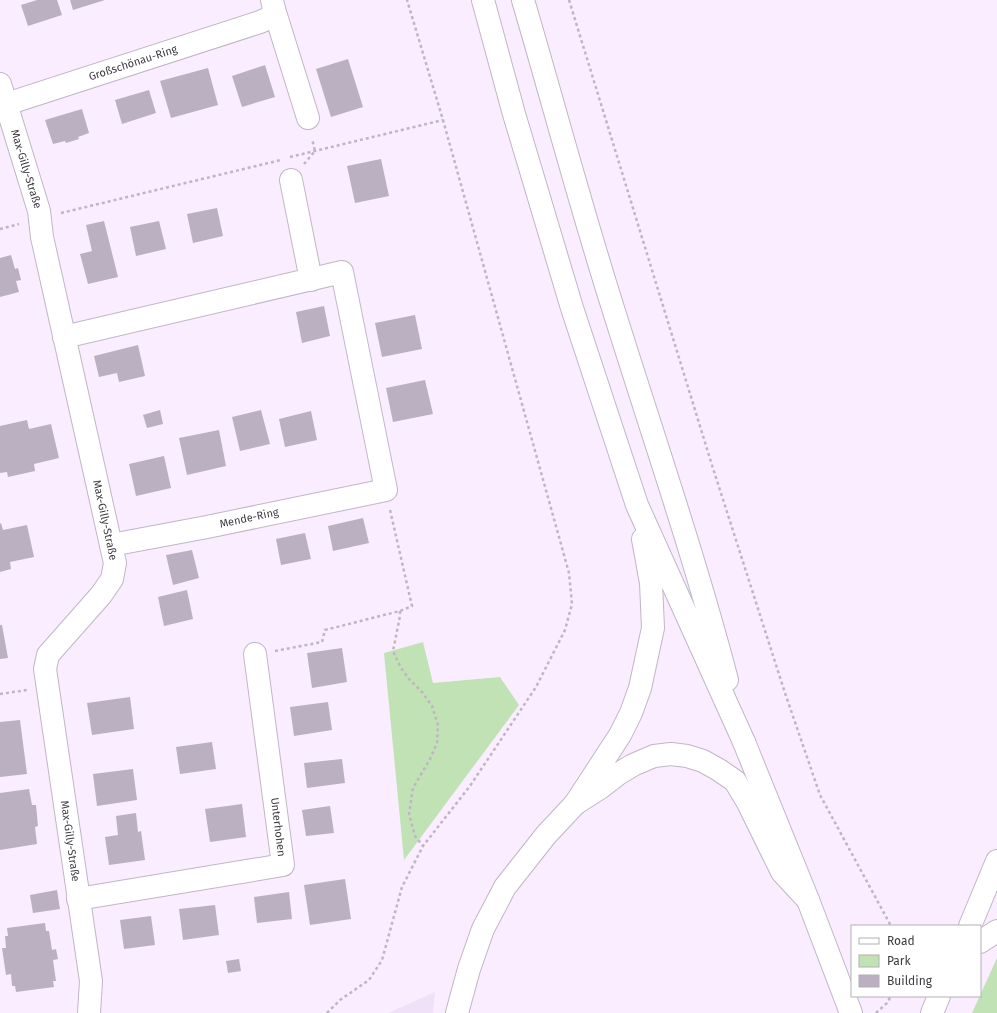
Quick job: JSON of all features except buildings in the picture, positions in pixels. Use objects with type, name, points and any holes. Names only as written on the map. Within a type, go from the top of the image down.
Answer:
[{"type":"main road","points":[[483,0],[514,114],[572,308],[637,505],[744,742],[808,900],[851,1013]]},
{"type":"main road","points":[[523,0],[553,101],[582,208],[716,635],[744,742]]},
{"type":"main road","points":[[269,10],[308,118]]},
{"type":"main road","name":"Großschönau-Ring","points":[[2,98],[269,10]]},
{"type":"main road","name":"Max-Gilly-Straße","points":[[2,98],[39,211],[42,237],[115,564],[112,579],[101,595],[48,656],[45,669],[91,981],[90,1013]]},
{"type":"main road","points":[[291,180],[312,280]]},
{"type":"main road","points":[[64,337],[342,272],[386,490]]},
{"type":"main road","name":"Mende-Ring","points":[[111,545],[208,527],[386,490]]},
{"type":"main road","points":[[457,1013],[469,969],[483,929],[504,887],[546,835],[575,804],[620,735],[631,713],[640,688],[653,628],[652,583],[637,505]]},
{"type":"main road","name":"Unterhohen","points":[[78,899],[283,865],[256,654]]},
{"type":"main road","points":[[575,804],[618,774],[633,765],[654,756],[671,754],[687,756],[703,761],[735,781],[747,801],[782,872],[808,900]]},
{"type":"main road","points":[[970,925],[997,861]]},
{"type":"main road","points":[[981,941],[997,931]]},
{"type":"main road","points":[[932,1013],[939,997]]},
{"type":"path","points":[[327,1013],[340,1000],[369,980],[382,960],[402,887],[423,846],[470,786],[536,687],[565,630],[572,604],[569,573],[443,120],[408,0]]},
{"type":"path","points":[[569,0],[711,462],[785,693],[820,795],[890,925]]},
{"type":"path","points":[[0,229],[443,120]]},
{"type":"path","points":[[256,654],[322,642],[325,630],[400,611],[412,606],[386,490]]},
{"type":"path","points":[[400,611],[393,651],[401,668],[432,706],[438,725],[437,743],[430,760],[413,788],[410,814],[415,836],[423,846]]},
{"type":"path","points":[[0,694],[48,687]]},
{"type":"path","points":[[876,1013],[887,1003],[890,997]]},
{"type":"shaded area","points":[[435,992],[433,1013],[388,1013]]},
{"type":"green space","points":[[423,642],[433,683],[500,677],[519,705],[404,860],[384,653]]},
{"type":"green space","points":[[997,958],[997,1013],[972,1013],[979,997],[981,997],[981,993]]}]
